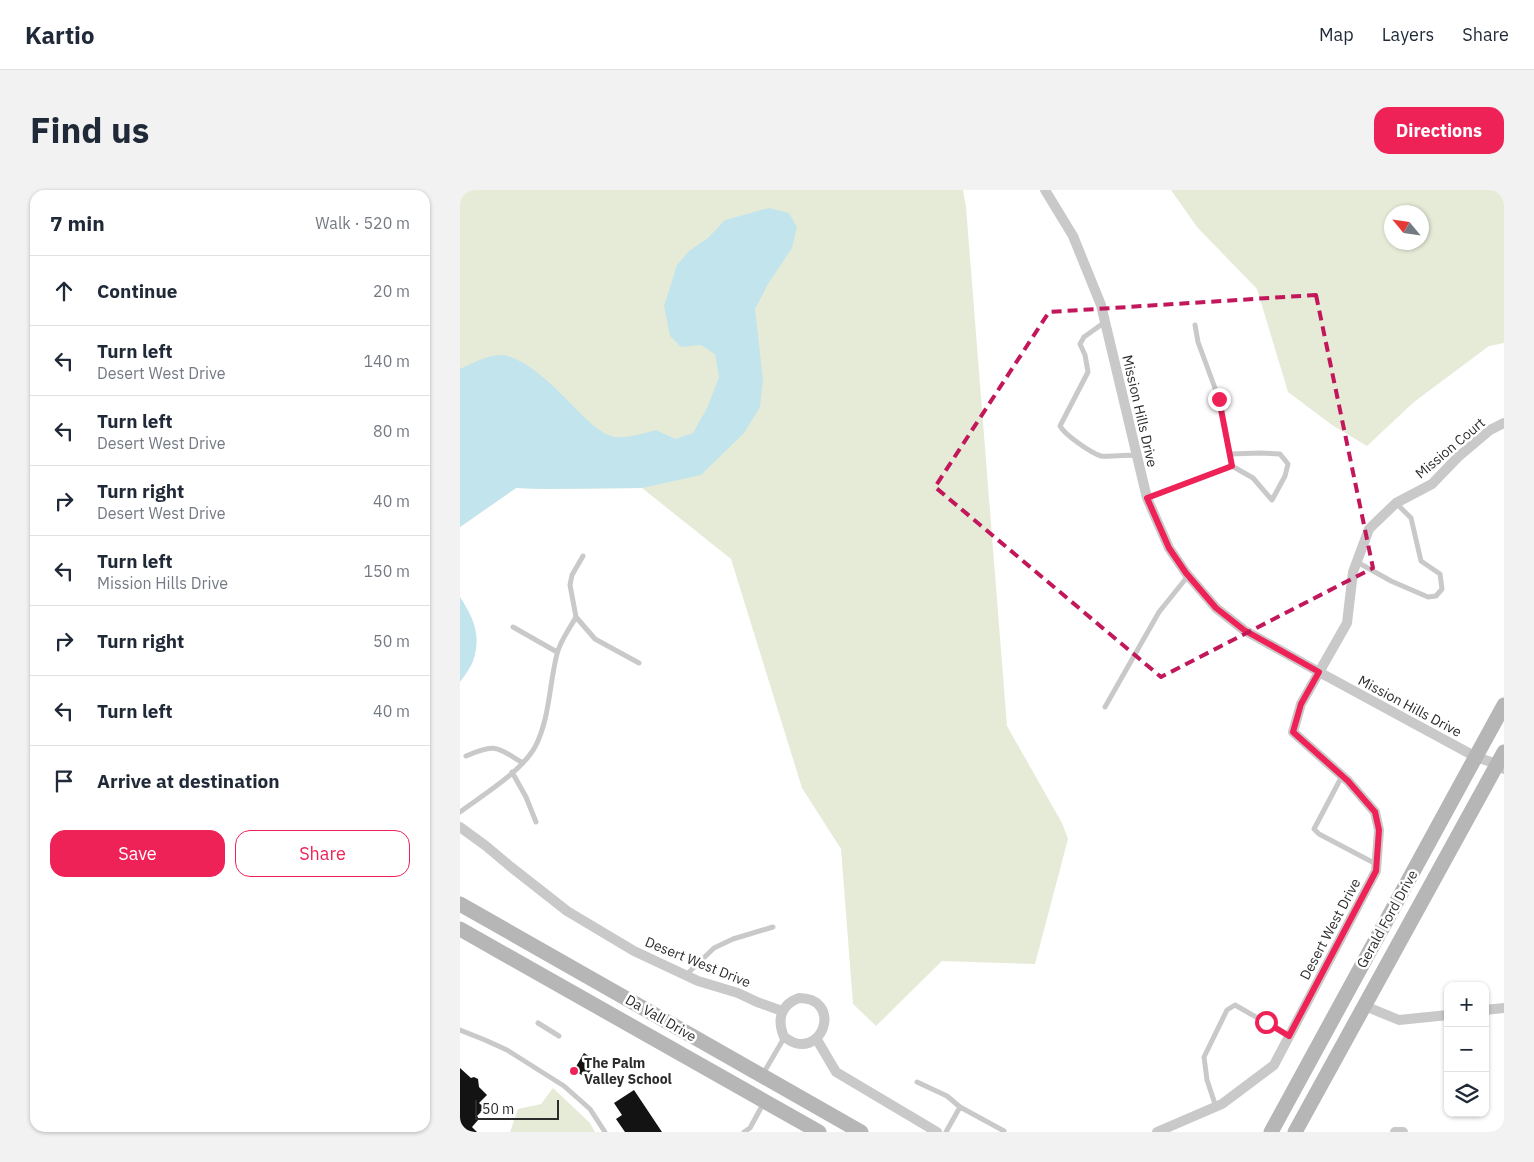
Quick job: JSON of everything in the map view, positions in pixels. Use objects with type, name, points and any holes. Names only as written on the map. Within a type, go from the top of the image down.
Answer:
[{"type":"main road","name":"Gerald Ford Drive","points":[[1271,1132],[1504,705]]},
{"type":"main road","name":"Gerald Ford Drive","points":[[1295,1132],[1502,762]]},
{"type":"main road","name":"Da Vall Drive","points":[[460,904],[861,1132]]},
{"type":"main road","name":"Da Vall Drive","points":[[460,929],[819,1132]]},
{"type":"street","name":"Mission Hills Drive","points":[[1045,190],[1073,236],[1101,305],[1147,498],[1169,548],[1189,576],[1216,608],[1244,630],[1476,757],[1502,762]]},
{"type":"street","name":"Mission Court","points":[[1319,672],[1347,622],[1353,572],[1369,529],[1396,503],[1432,484],[1458,457],[1490,430],[1504,423]]},
{"type":"street","name":"Desert West Drive","points":[[1157,1132],[1222,1104],[1274,1064],[1376,871],[1379,830],[1375,812],[1342,776],[1293,732],[1301,704],[1319,672]]},
{"type":"street","name":"Desert West Drive","points":[[460,827],[567,911],[634,951],[698,981],[738,993],[782,1011]]},
{"type":"street","points":[[799,998],[813,1001],[819,1005],[825,1018],[821,1033],[810,1042],[796,1044],[784,1038],[780,1018],[782,1011],[786,1005],[799,998]]},
{"type":"street","points":[[1365,1006],[1399,1020],[1444,1014]]},
{"type":"street","points":[[1489,1010],[1504,1008]]},
{"type":"street","points":[[816,1038],[836,1072],[937,1132]]},
{"type":"street","points":[[1395,1132],[1403,1132]]},
{"type":"lane","points":[[1105,322],[1084,337],[1080,344],[1085,354],[1088,372],[1060,426],[1062,431],[1073,440],[1101,456],[1136,455]]},
{"type":"lane","points":[[1195,325],[1198,342],[1219,399],[1232,466]]},
{"type":"lane","points":[[1230,454],[1280,454],[1288,464],[1285,476],[1272,500],[1253,478],[1232,466]]},
{"type":"lane","points":[[1147,498],[1232,466]]},
{"type":"lane","points":[[1356,562],[1391,581],[1428,597],[1436,596],[1442,589],[1440,574],[1421,561],[1410,518],[1396,503]]},
{"type":"lane","points":[[583,556],[572,575],[570,585],[576,617],[595,639],[639,663]]},
{"type":"lane","points":[[1105,707],[1159,612],[1189,576]]},
{"type":"lane","points":[[460,812],[498,785],[523,762],[534,748],[546,720],[558,652],[576,617]]},
{"type":"lane","points":[[513,627],[558,652]]},
{"type":"lane","points":[[466,756],[484,748],[491,748],[498,749],[523,762]]},
{"type":"lane","points":[[512,772],[526,797],[536,822]]},
{"type":"lane","points":[[1342,776],[1314,829],[1319,834],[1377,864]]},
{"type":"lane","points":[[686,975],[714,948],[733,939],[773,927]]},
{"type":"lane","points":[[1216,1107],[1207,1080],[1204,1057],[1227,1010],[1235,1005],[1289,1036]]},
{"type":"lane","points":[[538,1023],[560,1036]]},
{"type":"lane","points":[[460,1030],[507,1050],[564,1086],[590,1109],[605,1132]]},
{"type":"lane","points":[[762,1076],[784,1038]]},
{"type":"lane","points":[[917,1082],[947,1096],[960,1107],[1004,1131]]},
{"type":"lane","points":[[744,1132],[750,1128],[764,1101]]},
{"type":"lane","points":[[946,1132],[960,1107]]},
{"type":"highlighted area","points":[[1316,295],[1373,568],[1161,677],[935,487],[1049,312]]},
{"type":"green space","points":[[460,190],[963,190],[966,207],[1007,726],[1062,823],[1068,839],[1035,964],[942,961],[876,1026],[853,1004],[841,849],[802,788],[731,559],[642,488],[516,488],[460,527]]},
{"type":"green space","points":[[1171,190],[1504,190],[1504,343],[1489,346],[1414,402],[1367,446],[1332,425],[1288,392],[1257,289],[1197,227]]},
{"type":"green space","points":[[553,1088],[590,1123],[595,1132],[510,1132],[518,1109],[541,1104]]},
{"type":"water","points":[[769,208],[789,213],[797,227],[792,248],[768,284],[755,309],[763,380],[760,407],[744,433],[701,475],[642,488],[516,488],[460,527],[460,369],[490,357],[500,355],[510,357],[520,361],[542,376],[588,421],[607,434],[615,437],[627,437],[656,430],[675,439],[693,433],[707,408],[719,377],[715,354],[701,345],[681,347],[670,336],[664,306],[677,265],[689,251],[708,238],[725,220]]},
{"type":"water","points":[[460,597],[475,626],[477,641],[473,661],[460,682]]},
{"type":"building","points":[[584,1053],[596,1061],[586,1078],[574,1070]]},
{"type":"building","points":[[460,1068],[471,1078],[478,1079],[479,1087],[487,1095],[479,1103],[485,1108],[477,1116],[479,1119],[472,1127],[477,1132],[460,1132]]},
{"type":"building","points":[[634,1090],[662,1132],[625,1132],[616,1119],[622,1115],[614,1103]]},
{"type":"place","name":"The Palm Valley School","points":[[574,1071]]},
{"type":"route","points":[[1219,399],[1232,466],[1147,498],[1169,548],[1186,573],[1216,608],[1244,630],[1319,672],[1301,704],[1293,732],[1348,781],[1375,812],[1379,830],[1376,871],[1289,1036],[1266,1022]]}]
